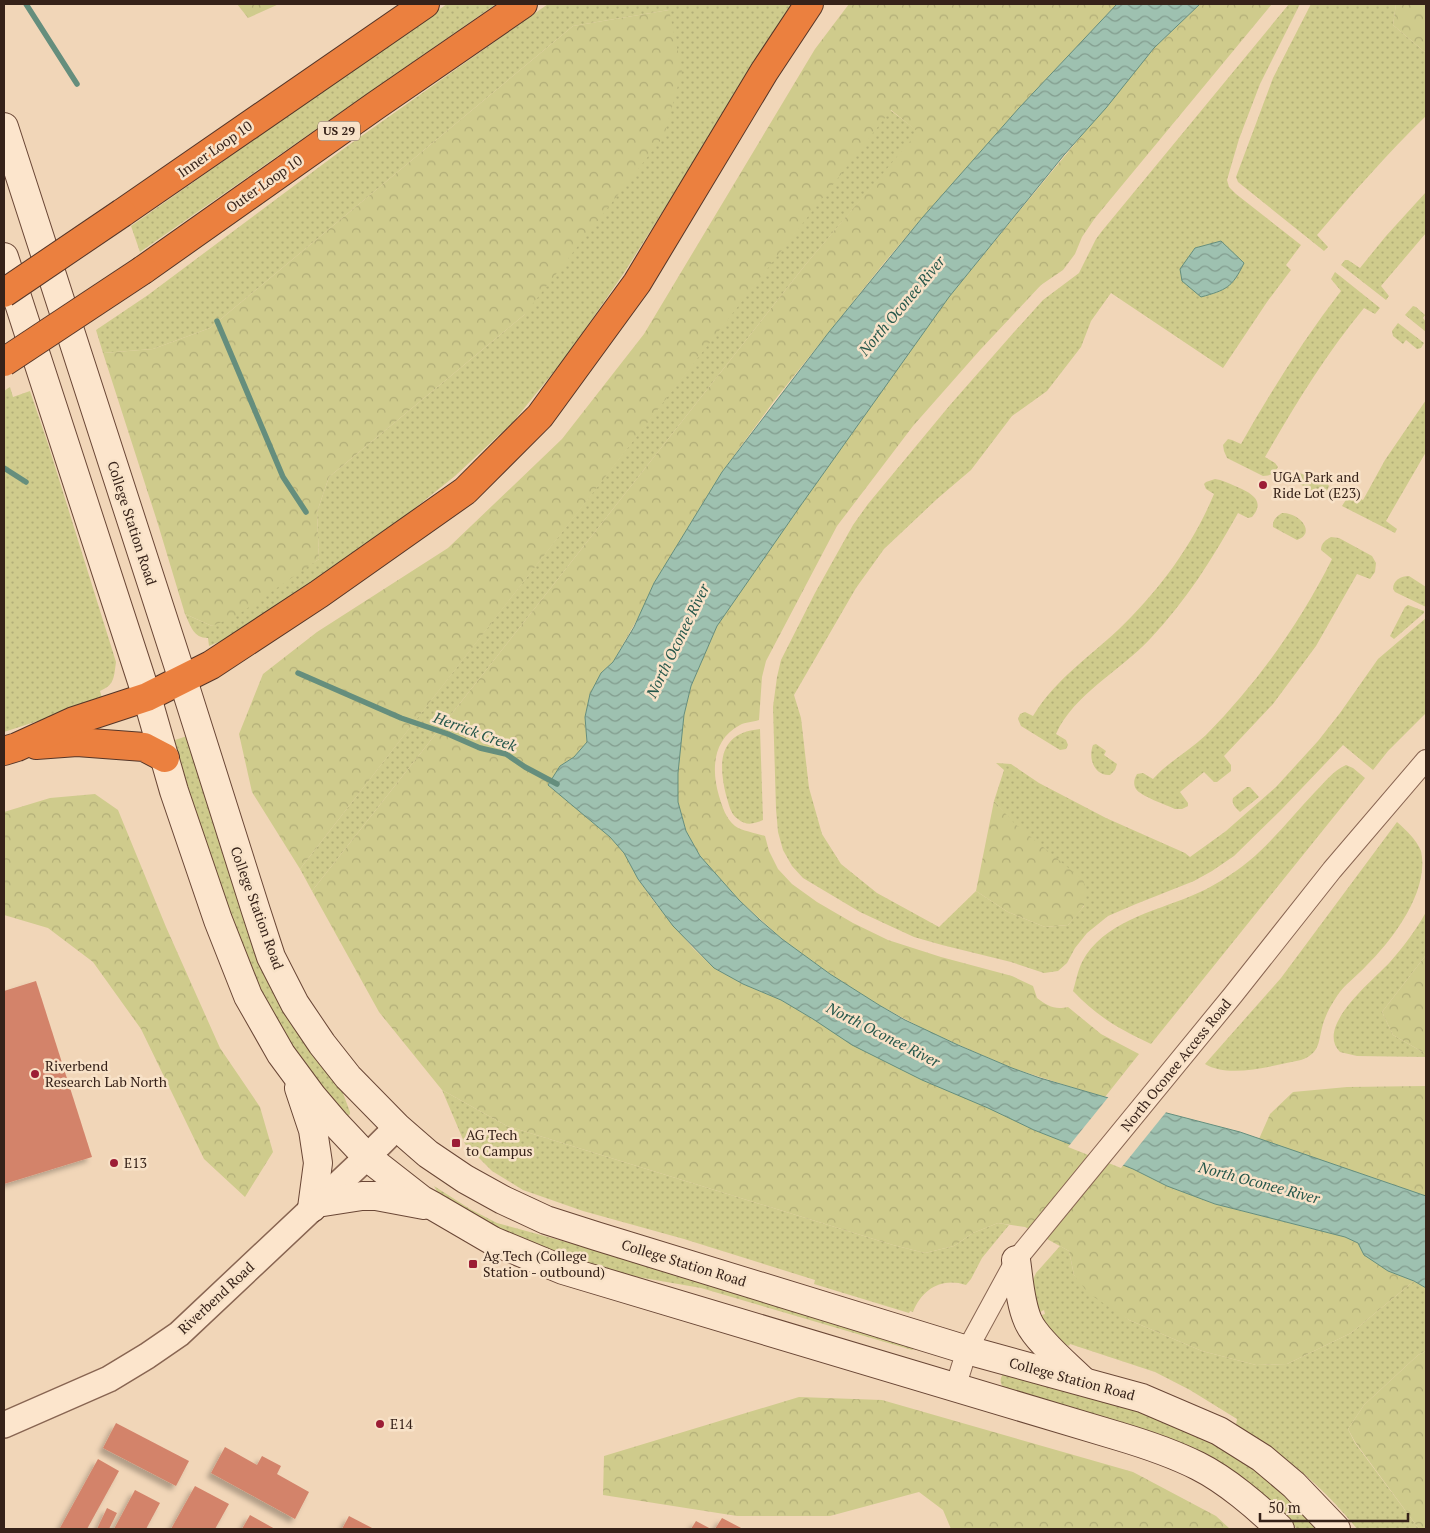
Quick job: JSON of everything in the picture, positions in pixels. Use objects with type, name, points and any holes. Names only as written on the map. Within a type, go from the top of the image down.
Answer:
[{"type":"highway","name":"Inner Loop 10","points":[[4,293],[426,4]]},
{"type":"highway","name":"Outer Loop 10","points":[[4,362],[143,270],[523,4]]},
{"type":"highway","points":[[10,749],[74,721],[147,697],[211,665],[466,492],[540,416],[637,282],[764,72],[809,4]]},
{"type":"highway","points":[[10,749],[78,742],[144,747],[165,758]]},
{"type":"main road","name":"College Station Road","points":[[4,127],[271,957],[295,1004],[322,1044],[348,1077],[397,1127],[428,1154],[465,1179],[503,1200],[546,1220],[967,1350],[1142,1398],[1219,1431],[1262,1458],[1294,1485],[1336,1529]]},
{"type":"main road","points":[[4,257],[218,920],[248,996],[281,1054],[294,1072],[335,1123],[367,1157],[422,1200],[493,1241],[563,1270],[1156,1448],[1199,1467],[1234,1490],[1265,1514],[1280,1529]]},
{"type":"main road","points":[[294,1072],[313,1130],[318,1163],[315,1205],[376,1196],[433,1206]]},
{"type":"main road","points":[[1016,1260],[1028,1323],[1036,1335],[1084,1382]]},
{"type":"street","name":"North Oconee Access Road","points":[[955,1388],[967,1350],[1016,1260],[1233,995],[1332,870],[1426,760]]},
{"type":"street","name":"Riverbend Road","points":[[4,1425],[109,1379],[148,1356],[179,1334],[397,1127]]},
{"type":"green space","points":[[237,4],[279,4],[248,18]]},
{"type":"green space","points":[[447,4],[496,4],[140,252],[131,226]]},
{"type":"green space","points":[[548,4],[797,4],[624,273],[565,358],[513,422],[455,476],[395,524],[231,637],[209,646],[208,638],[196,634],[185,614],[212,626],[319,559],[317,512],[329,477],[524,315],[669,10],[573,26],[210,328],[153,349],[103,353],[96,330],[148,295],[346,147]]},
{"type":"green space","points":[[849,4],[1117,4],[1019,108],[884,263],[774,401],[722,472],[654,583],[643,609],[613,662],[601,673],[590,694],[585,717],[587,742],[574,757],[560,766],[549,785],[610,837],[624,853],[638,879],[655,903],[693,948],[714,968],[743,984],[781,1000],[813,1019],[1034,1130],[1133,1169],[1167,1186],[1215,1204],[1345,1237],[1358,1243],[1365,1255],[1388,1271],[1414,1281],[1351,1333],[1287,1364],[1256,1365],[1202,1351],[1129,1320],[1088,1293],[1074,1275],[1069,1251],[1025,1227],[998,1223],[973,1233],[954,1246],[925,1253],[893,1245],[507,1126],[442,1090],[379,1012],[312,891],[806,264],[918,132],[891,110],[300,869],[252,792],[239,734],[263,674],[317,632],[448,548],[562,439],[644,334],[815,49]]},
{"type":"green space","points":[[1200,4],[1272,4],[1095,218],[1082,237],[1075,254],[1063,270],[1041,285],[980,350],[913,426],[837,526],[766,661],[762,677],[759,720],[742,724],[724,738],[719,746],[715,765],[716,786],[729,820],[738,828],[765,836],[769,851],[778,869],[792,884],[817,902],[853,923],[888,940],[941,957],[1012,976],[1033,986],[1037,998],[1051,1007],[1068,1007],[1101,1034],[1139,1054],[1105,1097],[1012,1068],[931,1033],[855,990],[782,939],[739,900],[702,859],[686,831],[678,802],[680,743],[691,686],[717,626],[801,505],[949,297],[1154,48]]},
{"type":"green space","points":[[1289,4],[1300,4],[1260,84],[1239,139],[1227,180],[1229,187],[1236,194],[1301,245],[1286,265],[1291,270],[1223,368],[1111,293],[1091,321],[1081,347],[1047,391],[1012,416],[971,470],[884,549],[856,588],[794,695],[801,718],[809,788],[822,834],[841,864],[877,893],[939,927],[976,891],[1008,912],[1045,927],[1068,925],[1084,906],[994,801],[1004,770],[996,763],[1011,764],[1039,783],[1106,818],[1185,853],[1190,857],[1226,831],[1276,787],[1318,741],[1378,659],[1426,618],[1426,713],[1388,751],[1373,770],[1343,745],[1234,856],[1194,881],[1108,916],[1087,933],[1075,948],[1067,963],[1058,971],[1044,973],[1011,962],[914,937],[860,912],[803,878],[792,866],[783,850],[778,832],[776,809],[773,707],[781,660],[815,593],[853,525],[868,504],[950,405],[1043,300],[1079,273],[1102,231]]},
{"type":"green space","points":[[1311,4],[1396,4],[1393,25],[1426,53],[1426,116],[1370,174],[1317,235],[1328,247],[1324,251],[1238,182],[1236,177],[1273,78]]},
{"type":"green space","points":[[1396,4],[1426,4],[1426,53],[1393,25]]},
{"type":"green space","points":[[669,10],[682,71],[664,136],[524,315],[329,477],[317,512],[319,559],[236,616],[212,626],[185,614],[103,353],[153,349],[210,328],[573,26]]},
{"type":"green space","points":[[890,110],[919,132],[806,264],[312,891],[300,869]]},
{"type":"green space","points":[[1426,192],[1426,233],[1381,286],[1389,296],[1386,300],[1341,265],[1345,260],[1348,260],[1360,268]]},
{"type":"green space","points":[[1335,272],[1380,308],[1375,314],[1364,308],[1324,362],[1299,399],[1265,457],[1278,467],[1272,474],[1263,476],[1227,458],[1223,445],[1228,439],[1241,444],[1288,366],[1341,291],[1331,279]]},
{"type":"green space","points":[[1413,306],[1425,315],[1423,318],[1426,322],[1426,332],[1405,315]]},
{"type":"green space","points":[[1398,323],[1424,343],[1421,348],[1417,349],[1406,340],[1403,344],[1393,336],[1392,331]]},
{"type":"green space","points":[[10,387],[13,397],[30,391],[116,662],[111,683],[100,691],[102,698],[4,732],[4,391]]},
{"type":"green space","points":[[1426,400],[1426,452],[1386,521],[1397,529],[1395,533],[1342,506],[1349,495],[1352,494],[1363,500],[1385,460]]},
{"type":"green space","points":[[1300,473],[1313,479],[1315,476],[1327,483],[1329,486],[1324,497],[1294,481]]},
{"type":"green space","points":[[1215,479],[1240,488],[1254,497],[1258,506],[1252,517],[1248,518],[1238,513],[1198,579],[1163,625],[1074,707],[1056,734],[1066,740],[1068,745],[1066,749],[1060,750],[1021,726],[1018,719],[1020,714],[1025,712],[1033,716],[1051,691],[1118,630],[1160,584],[1196,531],[1214,494],[1206,489],[1204,484]]},
{"type":"green space","points":[[1282,513],[1299,519],[1306,528],[1303,537],[1297,540],[1273,527],[1274,520]]},
{"type":"green space","points":[[1331,537],[1339,538],[1372,556],[1376,563],[1375,572],[1370,579],[1357,574],[1316,646],[1273,704],[1224,756],[1231,765],[1231,771],[1217,782],[1214,782],[1204,772],[1180,792],[1188,803],[1188,806],[1182,809],[1175,809],[1138,792],[1134,783],[1137,774],[1143,773],[1153,779],[1165,767],[1206,735],[1260,674],[1306,607],[1332,559],[1321,550],[1324,542]]},
{"type":"green space","points":[[1409,576],[1426,587],[1426,607],[1395,592],[1393,589],[1394,583],[1398,579]]},
{"type":"green space","points":[[1408,605],[1424,611],[1424,613],[1394,639],[1390,636],[1405,607]]},
{"type":"green space","points":[[760,729],[763,820],[747,823],[735,817],[730,809],[723,783],[722,761],[729,743],[736,736]]},
{"type":"green space","points":[[187,736],[341,1088],[350,1112],[348,1116],[344,1115],[297,1056],[260,993],[236,937],[172,741]]},
{"type":"green space","points":[[1096,744],[1106,751],[1104,755],[1117,764],[1115,770],[1110,775],[1100,773],[1094,765],[1091,755],[1093,745]]},
{"type":"green space","points":[[1346,765],[1365,778],[1151,1044],[1109,1022],[1073,991],[1082,962],[1091,948],[1103,937],[1145,913],[1199,893],[1236,871],[1266,845],[1329,777]]},
{"type":"green space","points":[[1247,787],[1250,787],[1259,797],[1240,812],[1233,804],[1233,798]]},
{"type":"green space","points":[[95,794],[118,810],[166,927],[220,1048],[260,1107],[273,1152],[245,1197],[204,1159],[141,1029],[93,962],[48,928],[4,915],[4,812],[50,798]]},
{"type":"green space","points":[[994,801],[1015,824],[1083,880],[1086,888],[1086,900],[1081,910],[1068,925],[1045,927],[1008,912],[976,891]]},
{"type":"green space","points":[[1397,822],[1414,839],[1421,851],[1420,882],[1407,914],[1387,943],[1337,996],[1323,1024],[1318,1046],[1312,1054],[1301,1060],[1252,1070],[1227,1070],[1205,1064],[1281,978]]},
{"type":"green space","points":[[1426,912],[1426,955],[1382,1012],[1393,1035],[1426,1054],[1426,1057],[1357,1056],[1340,1052],[1334,1041],[1335,1029],[1340,1017],[1361,991],[1400,950]]},
{"type":"green space","points":[[1426,955],[1426,1054],[1393,1035],[1382,1012]]},
{"type":"green space","points":[[1426,1086],[1426,1196],[1259,1139],[1270,1114],[1293,1092],[1347,1087]]},
{"type":"green space","points":[[442,1090],[507,1126],[893,1245],[925,1253],[954,1246],[973,1233],[998,1223],[1009,1225],[982,1258],[966,1285],[949,1283],[934,1287],[927,1291],[913,1312],[910,1311],[909,1313],[814,1284],[815,1280],[684,1239],[583,1211],[523,1190],[492,1171],[465,1144]]},
{"type":"green space","points":[[434,1186],[470,1209],[497,1223],[621,1257],[916,1348],[912,1350],[701,1288],[615,1273],[587,1264],[531,1244],[479,1219],[439,1195]]},
{"type":"green space","points":[[1060,1246],[1069,1251],[1074,1275],[1129,1320],[1202,1351],[1256,1365],[1287,1364],[1351,1333],[1414,1281],[1426,1288],[1426,1351],[1418,1355],[1364,1405],[1348,1429],[1355,1443],[1419,1529],[1357,1529],[1326,1494],[1302,1472],[1262,1441],[1236,1425],[1237,1419],[1190,1390],[1155,1372],[1070,1344],[1069,1346],[1054,1339],[1038,1322],[1042,1315],[1045,1314],[1044,1310],[1040,1312],[1033,1307],[1032,1282],[1036,1273]]},
{"type":"green space","points":[[1426,1351],[1426,1529],[1419,1529],[1355,1442],[1348,1429],[1364,1405],[1418,1355]]},
{"type":"green space","points":[[1003,1374],[1102,1398],[1186,1428],[1228,1451],[1269,1480],[1321,1529],[1297,1529],[1281,1513],[1006,1389],[1002,1386],[1001,1382]]},
{"type":"green space","points":[[799,1397],[882,1400],[1133,1472],[1216,1516],[1230,1529],[951,1529],[943,1510],[919,1492],[830,1516],[737,1516],[603,1495],[604,1456]]},
{"type":"water","name":"North Oconee River","points":[[1117,4],[1200,4],[1154,48],[949,297],[717,626],[691,686],[684,715],[678,773],[678,802],[686,831],[700,856],[739,900],[782,939],[830,974],[905,1020],[958,1045],[1040,1078],[1240,1132],[1426,1196],[1426,1288],[1388,1271],[1364,1255],[1358,1243],[1345,1237],[1215,1204],[1167,1186],[1133,1169],[1034,1130],[922,1080],[852,1045],[781,1000],[743,984],[714,968],[673,926],[638,879],[624,853],[610,837],[548,785],[560,766],[574,757],[587,742],[585,717],[590,694],[601,673],[613,662],[634,627],[654,583],[722,472],[829,332],[922,218],[1019,108]]},
{"type":"water","points":[[1221,241],[1244,263],[1236,278],[1227,287],[1201,297],[1182,281],[1180,269],[1195,248]]},
{"type":"pier","points":[[1110,1095],[1167,1111],[1121,1168],[1068,1147]]},
{"type":"building","name":"Riverbend Research Lab North","points":[[36,981],[92,1157],[4,1184],[4,991]]},
{"type":"building","points":[[116,1423],[189,1461],[176,1486],[103,1448]]},
{"type":"building","points":[[225,1447],[257,1465],[262,1456],[281,1466],[277,1474],[309,1492],[295,1519],[211,1473]]},
{"type":"building","points":[[98,1459],[119,1471],[87,1529],[60,1528]]},
{"type":"building","points":[[195,1486],[229,1504],[215,1529],[171,1529]]},
{"type":"building","points":[[135,1490],[160,1503],[146,1529],[114,1529]]},
{"type":"building","points":[[107,1508],[117,1513],[109,1529],[97,1529]]},
{"type":"building","points":[[250,1515],[275,1529],[242,1529]]},
{"type":"building","points":[[349,1516],[374,1529],[342,1529]]},
{"type":"building","points":[[722,1518],[743,1529],[715,1529]]},
{"type":"building","points":[[696,1521],[711,1529],[691,1529]]},
{"type":"waterway","points":[[26,4],[77,84]]},
{"type":"waterway","points":[[217,321],[283,477],[306,512]]},
{"type":"waterway","name":"Herrick Creek","points":[[4,468],[26,482]]},
{"type":"waterway","name":"Herrick Creek","points":[[298,673],[401,718],[448,734],[480,748],[506,754],[525,767],[557,784]]},
{"type":"place","name":"UGA Park and Ride Lot (E23)","points":[[1263,485]]},
{"type":"place","name":"Riverbend Research Lab North","points":[[35,1074]]},
{"type":"place","name":"AG Tech to Campus","points":[[456,1143]]},
{"type":"place","name":"E13","points":[[114,1163]]},
{"type":"place","name":"Ag Tech (College Station - outbound)","points":[[473,1264]]},
{"type":"place","name":"E14","points":[[380,1424]]}]
